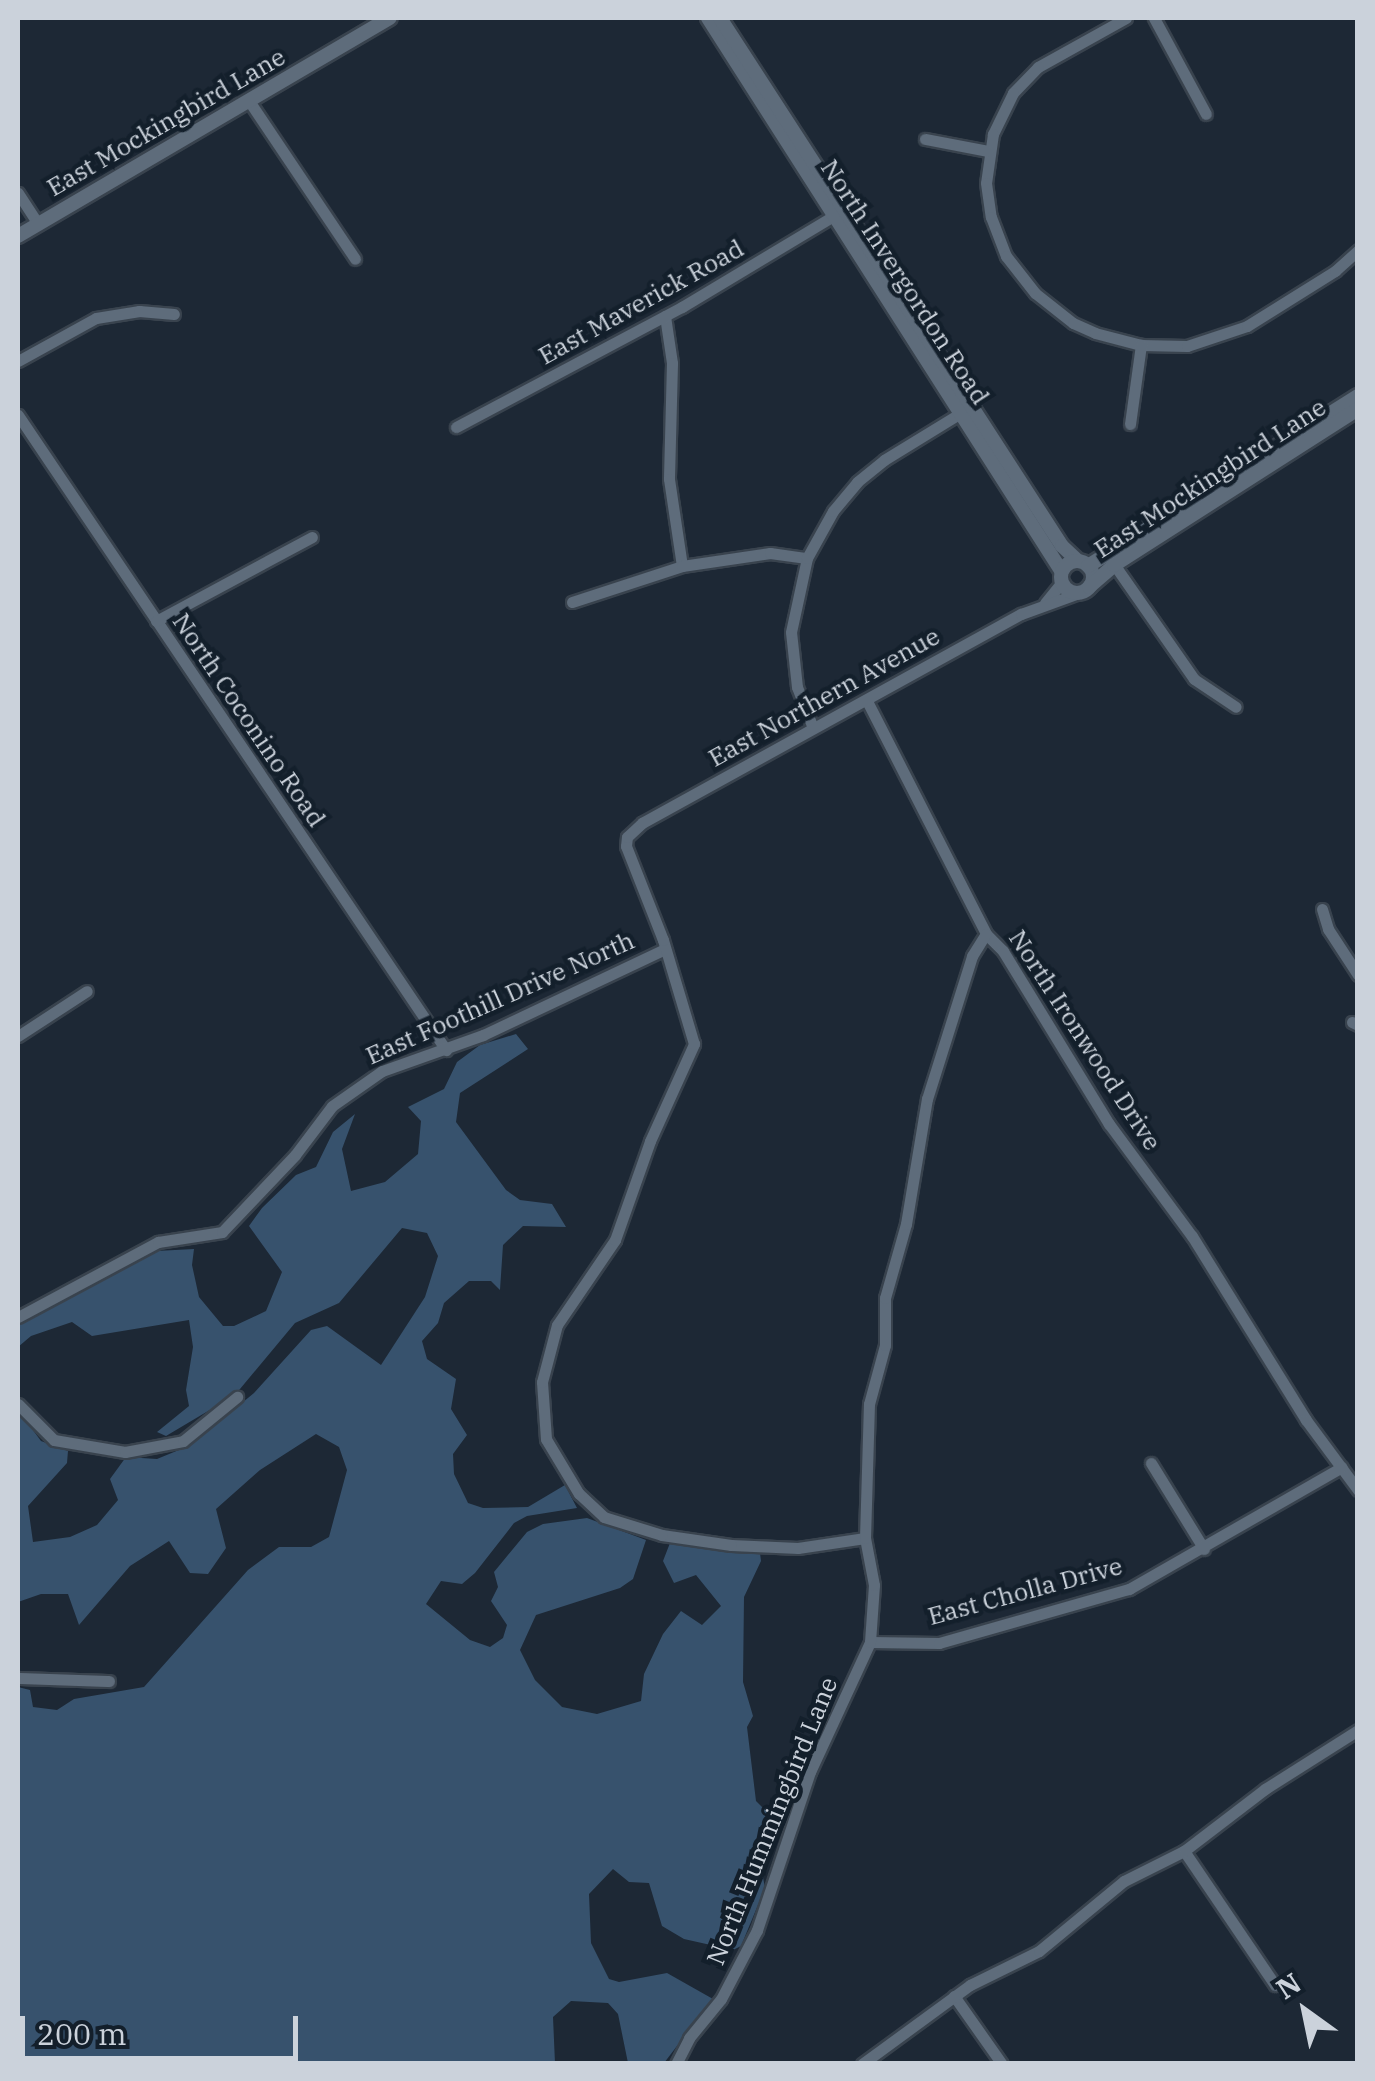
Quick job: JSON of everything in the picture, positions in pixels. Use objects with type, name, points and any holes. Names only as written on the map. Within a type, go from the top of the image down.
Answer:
[{"type":"street","name":"East Mockingbird Lane","points":[[18,236],[390,18]]},
{"type":"street","name":"North Invergordon Road","points":[[708,18],[1062,546],[1083,564]]},
{"type":"street","name":"North Invergordon Road","points":[[720,18],[840,213]]},
{"type":"street","points":[[1126,18],[1066,48],[1030,74],[1003,111],[988,151],[991,217],[1019,275],[1073,323],[1141,345],[1187,346],[1225,337],[1299,295],[1358,250]]},
{"type":"street","points":[[1154,18],[1206,114]]},
{"type":"street","points":[[249,101],[354,259]]},
{"type":"street","points":[[925,138],[988,151]]},
{"type":"street","points":[[18,193],[38,224]]},
{"type":"street","name":"East Maverick Road","points":[[456,427],[665,316],[840,213]]},
{"type":"street","points":[[18,362],[96,318],[139,312],[174,314]]},
{"type":"street","points":[[665,316],[672,363],[669,480],[682,566]]},
{"type":"street","points":[[1130,424],[1141,345]]},
{"type":"street","name":"East Mockingbird Lane","points":[[1084,590],[1111,560],[1357,400]]},
{"type":"street","points":[[813,728],[797,687],[791,632],[807,558],[820,530],[857,482],[884,460],[968,408]]},
{"type":"street","name":"North Invergordon Road","points":[[968,408],[1068,590],[1084,590]]},
{"type":"street","name":"North Coconino Road","points":[[18,414],[446,1050]]},
{"type":"street","points":[[156,621],[312,536]]},
{"type":"street","points":[[572,602],[682,566],[770,553],[807,558]]},
{"type":"street","name":"East Mockingbird Lane","points":[[1083,564],[1111,560]]},
{"type":"street","points":[[1111,560],[1194,679],[1236,708]]},
{"type":"street","points":[[1062,577],[1083,564],[1092,578],[1084,590]]},
{"type":"street","name":"East Northern Avenue","points":[[1042,605],[1062,577]]},
{"type":"street","name":"East Northern Avenue","points":[[665,949],[626,846],[631,832],[813,728],[1042,605],[1084,590]]},
{"type":"street","name":"North Ironwood Drive","points":[[866,701],[986,934],[1003,950],[1109,1124],[1192,1236],[1306,1420],[1358,1490]]},
{"type":"street","points":[[1322,909],[1328,929],[1358,976]]},
{"type":"street","points":[[870,1642],[874,1585],[865,1538],[869,1404],[885,1345],[888,1278],[906,1224],[927,1099],[972,956],[986,934]]},
{"type":"street","points":[[665,949],[694,1044],[650,1140],[615,1240],[557,1325],[542,1382],[546,1439],[580,1494],[604,1518],[662,1535],[731,1545],[798,1548],[865,1538]]},
{"type":"street","name":"East Foothill Drive North","points":[[18,1317],[158,1242],[222,1232],[295,1155],[332,1106],[382,1070],[446,1050],[665,949]]},
{"type":"street","points":[[18,1036],[87,991]]},
{"type":"street","points":[[18,1404],[54,1440],[125,1452],[183,1441],[237,1397]]},
{"type":"street","points":[[1152,1463],[1204,1548]]},
{"type":"street","name":"East Cholla Drive","points":[[870,1642],[939,1643],[1129,1589],[1342,1467]]},
{"type":"street","name":"North Hummingbird Lane","points":[[676,2064],[689,2038],[721,1999],[757,1930],[810,1772],[870,1642]]},
{"type":"street","points":[[18,1678],[109,1681]]},
{"type":"street","points":[[862,2064],[986,1975],[1038,1952],[1124,1880],[1184,1851],[1277,1781],[1358,1730]]},
{"type":"street","points":[[1184,1851],[1275,1985]]},
{"type":"street","points":[[954,1996],[1002,2064]]},
{"type":"shaded area","points":[[516,1034],[528,1049],[460,1093],[456,1122],[506,1190],[520,1200],[552,1204],[566,1227],[523,1226],[503,1245],[500,1290],[491,1281],[469,1281],[444,1303],[438,1323],[422,1341],[427,1359],[456,1379],[451,1409],[467,1435],[453,1454],[454,1474],[468,1503],[483,1508],[528,1507],[565,1485],[577,1508],[527,1516],[514,1523],[475,1573],[462,1584],[441,1581],[426,1604],[470,1640],[490,1647],[503,1638],[507,1625],[491,1601],[498,1587],[494,1572],[527,1532],[543,1524],[587,1518],[646,1540],[633,1579],[620,1588],[536,1615],[520,1650],[535,1680],[562,1707],[597,1714],[641,1701],[644,1674],[663,1634],[681,1611],[702,1625],[721,1606],[696,1575],[674,1583],[663,1561],[670,1543],[760,1553],[761,1561],[744,1597],[743,1682],[753,1716],[747,1727],[756,1801],[778,1823],[762,1872],[765,1888],[741,1946],[733,1950],[684,1939],[662,1926],[649,1883],[629,1882],[613,1869],[589,1894],[591,1943],[609,1979],[619,1982],[667,1973],[713,1999],[664,2063],[628,2063],[618,2014],[608,2003],[571,2001],[553,2017],[555,2063],[18,2063],[18,1687],[30,1690],[33,1707],[57,1710],[74,1699],[144,1687],[248,1570],[279,1547],[311,1547],[329,1537],[347,1470],[339,1447],[316,1434],[260,1470],[216,1509],[226,1548],[208,1574],[190,1573],[169,1541],[130,1566],[79,1625],[68,1594],[41,1594],[18,1602],[18,1410],[41,1441],[68,1451],[67,1463],[28,1506],[33,1542],[70,1537],[97,1525],[118,1500],[110,1479],[126,1457],[157,1459],[191,1445],[254,1393],[311,1330],[327,1326],[381,1365],[425,1297],[438,1256],[427,1233],[402,1228],[339,1303],[295,1323],[235,1395],[166,1436],[157,1432],[189,1406],[186,1390],[193,1347],[189,1320],[92,1336],[72,1322],[31,1336],[18,1347],[18,1323],[156,1251],[194,1249],[192,1265],[199,1297],[223,1326],[234,1326],[266,1311],[282,1272],[249,1226],[262,1208],[296,1175],[316,1167],[333,1132],[355,1114],[342,1149],[351,1191],[385,1182],[418,1154],[421,1121],[408,1107],[444,1089],[457,1062],[480,1045]]}]
